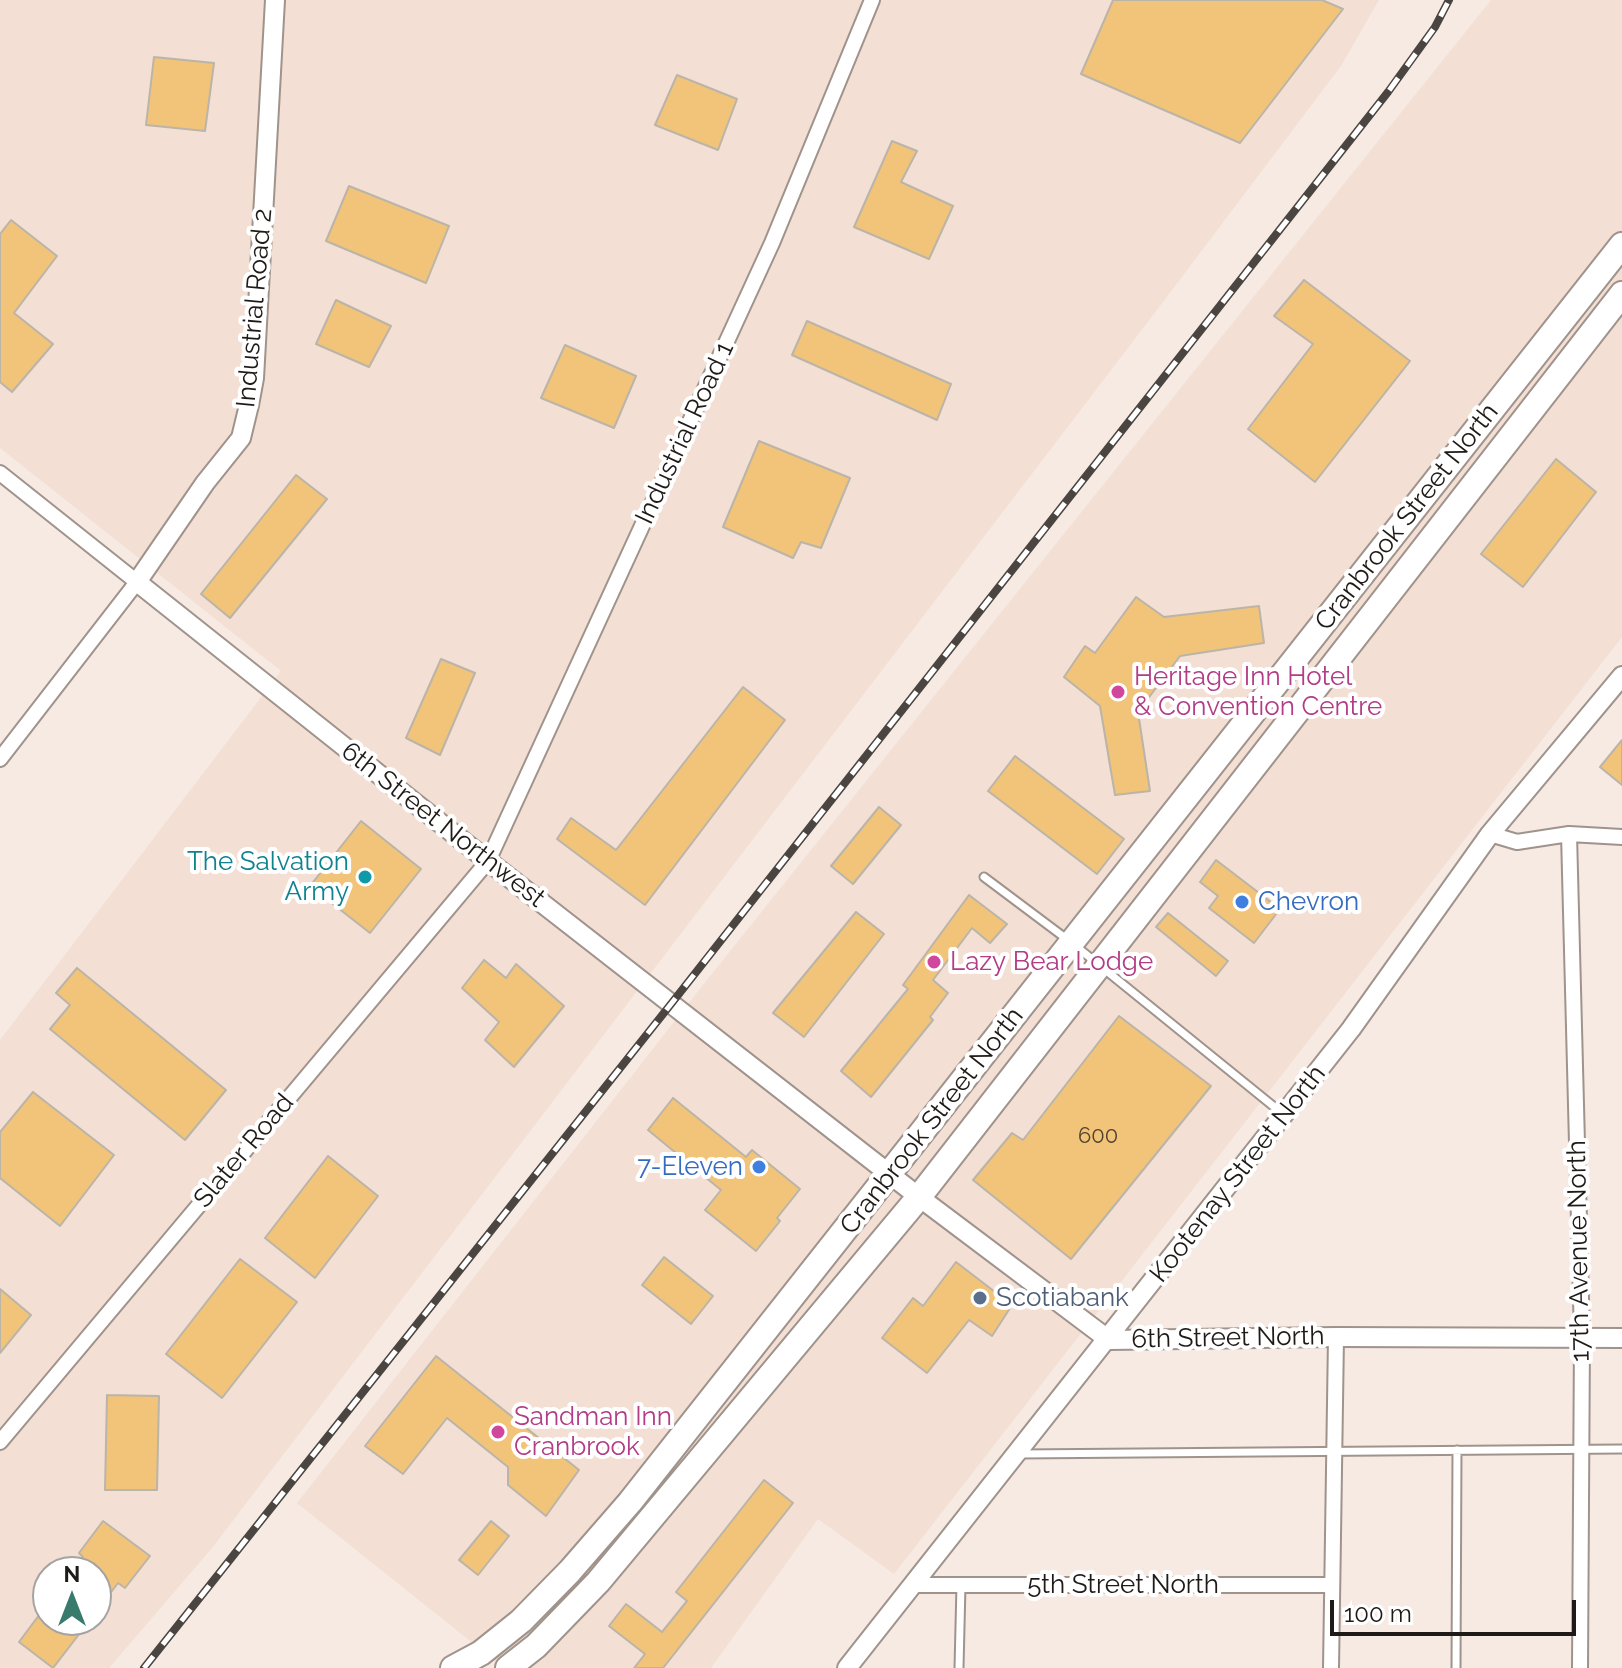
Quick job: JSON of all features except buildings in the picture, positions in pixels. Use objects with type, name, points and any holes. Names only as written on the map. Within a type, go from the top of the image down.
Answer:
[{"type":"highway","name":"Cranbrook Street North","points":[[453,1668],[481,1653],[511,1629],[570,1571],[630,1502],[1622,245]]},
{"type":"highway","name":"Cranbrook Street North","points":[[508,1668],[536,1646],[598,1582],[919,1197],[1622,294]]},
{"type":"street","name":"Industrial Road 2","points":[[137,582],[205,483],[241,438],[249,405],[254,378],[275,0]]},
{"type":"street","name":"Industrial Road 1","points":[[488,861],[772,243],[872,0]]},
{"type":"street","name":"6th Street Northwest","points":[[0,473],[488,861],[890,1174]]},
{"type":"street","points":[[0,759],[137,582]]},
{"type":"street","name":"Kootenay Street North","points":[[847,1668],[1109,1340],[1351,1029],[1490,834],[1622,676]]},
{"type":"street","points":[[1490,834],[1517,842],[1569,834],[1622,837]]},
{"type":"street","name":"17th Avenue North","points":[[1569,834],[1582,1337],[1580,1668]]},
{"type":"street","name":"Slater Road","points":[[0,1442],[488,861]]},
{"type":"street","name":"6th Street North","points":[[890,1174],[1109,1340],[1622,1338]]},
{"type":"street","points":[[1331,1668],[1336,1337]]},
{"type":"street","name":"5th Street North","points":[[913,1585],[1332,1585]]},
{"type":"lane","points":[[984,877],[1072,943],[1284,1114]]},
{"type":"lane","points":[[1018,1454],[1622,1449]]},
{"type":"lane","points":[[1456,1668],[1457,1450]]},
{"type":"lane","points":[[959,1668],[961,1585]]},
{"type":"shaded area","points":[[0,0],[1379,0],[1341,66],[212,1548],[109,1668],[0,1668],[0,1040],[281,671],[0,448]]},
{"type":"shaded area","points":[[1491,0],[1622,0],[1622,637],[894,1574],[818,1519],[711,1668],[504,1668],[297,1503],[703,985]]},
{"type":"railway","points":[[144,1668],[1388,92],[1435,27],[1449,0]]},
{"type":"place","name":"Heritage Inn Hotel & Convention Centre","points":[[1118,692]]},
{"type":"place","name":"The Salvation Army","points":[[365,877]]},
{"type":"place","name":"Chevron","points":[[1242,902]]},
{"type":"place","name":"Lazy Bear Lodge","points":[[934,962]]},
{"type":"place","name":"7-Eleven","points":[[759,1167]]},
{"type":"place","name":"Scotiabank","points":[[980,1298]]},
{"type":"place","name":"Sandman Inn Cranbrook","points":[[498,1432]]}]
